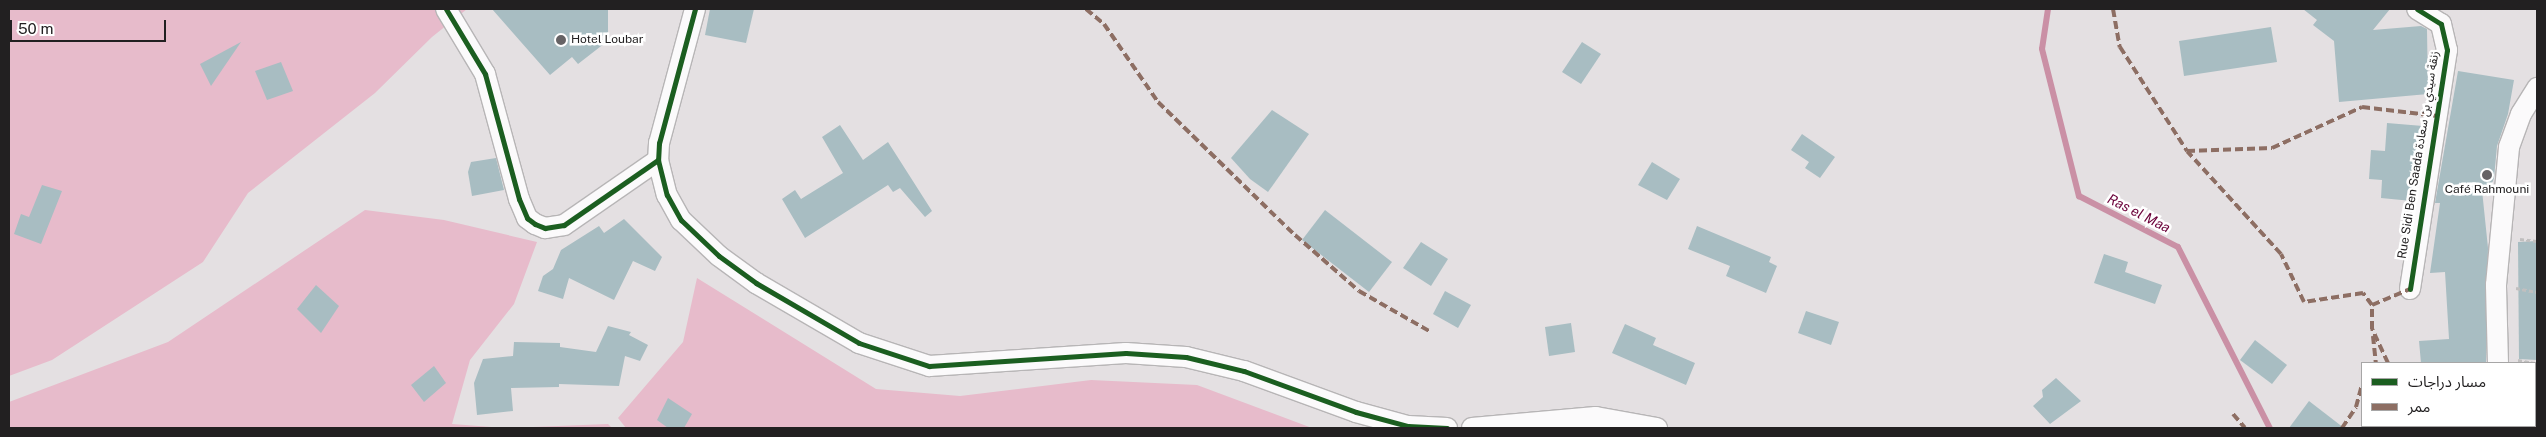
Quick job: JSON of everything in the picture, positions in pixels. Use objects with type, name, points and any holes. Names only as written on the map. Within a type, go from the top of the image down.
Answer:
[{"type":"street","points":[[446,9],[485,74],[519,199],[527,218],[535,224],[545,228],[564,225],[658,160]]},
{"type":"street","points":[[695,9],[658,160],[667,195],[681,220],[719,256],[756,283],[859,343],[896,358],[929,366],[959,366],[1126,353],[1186,357],[1244,371],[1356,412],[1408,426],[1447,428]]},
{"type":"street","name":"Rue Sidi Ben Saada زنقة سيدي بن سعادة","points":[[2410,289],[2447,50],[2440,24],[2416,9]]},
{"type":"street","points":[[2498,362],[2496,285],[2509,147],[2522,114],[2537,88]]},
{"type":"street","points":[[1472,428],[1596,417],[1656,428]]},
{"type":"shaded area","points":[[9,9],[467,9],[432,37],[375,93],[248,193],[203,262],[52,360],[9,376]]},
{"type":"shaded area","points":[[365,210],[444,220],[537,242],[514,304],[470,360],[452,424],[505,428],[9,428],[9,402],[168,342]]},
{"type":"shaded area","points":[[697,278],[876,389],[960,396],[1091,380],[1197,385],[1312,428],[626,428],[618,418],[683,342]]},
{"type":"shaded area","points":[[608,424],[612,428],[505,428]]},
{"type":"building","name":"Hotel Loubar","points":[[492,9],[608,9],[608,32],[601,37],[605,43],[578,64],[572,57],[550,75]]},
{"type":"building","points":[[710,9],[754,9],[746,43],[705,35]]},
{"type":"building","points":[[2303,9],[2390,9],[2373,30],[2421,26],[2427,29],[2428,94],[2339,102],[2334,41],[2313,25],[2317,20]]},
{"type":"building","points":[[2271,27],[2277,62],[2184,76],[2179,41]]},
{"type":"building","points":[[241,42],[211,86],[200,64]]},
{"type":"building","points":[[1582,42],[1601,54],[1581,84],[1562,72]]},
{"type":"building","points":[[281,62],[293,91],[267,100],[255,71]]},
{"type":"building","points":[[2458,71],[2514,80],[2508,114],[2497,146],[2494,178],[2489,191],[2482,190],[2488,248],[2486,362],[2421,362],[2419,341],[2449,339],[2445,272],[2430,273],[2440,203],[2435,203]]},
{"type":"building","points":[[1272,110],[1309,134],[1268,192],[1250,179],[1231,158]]},
{"type":"building","points":[[2387,123],[2423,126],[2412,201],[2381,198],[2382,180],[2369,179],[2371,150],[2385,151]]},
{"type":"building","points":[[840,125],[863,160],[888,142],[932,211],[925,217],[900,188],[893,192],[888,185],[805,238],[782,199],[795,190],[801,199],[843,173],[822,137]]},
{"type":"building","points":[[1802,134],[1835,157],[1820,178],[1805,168],[1809,162],[1791,150]]},
{"type":"building","points":[[496,158],[504,190],[472,196],[468,172],[471,162]]},
{"type":"building","points":[[1652,162],[1680,179],[1667,200],[1638,185]]},
{"type":"building","points":[[42,185],[62,191],[41,244],[14,234],[21,214],[29,217]]},
{"type":"building","points":[[1325,210],[1392,262],[1369,292],[1302,240]]},
{"type":"building","points":[[624,219],[662,257],[655,271],[633,261],[614,300],[569,278],[563,299],[538,291],[543,276],[553,269],[561,250],[599,226],[604,233]]},
{"type":"building","points":[[1697,226],[1771,257],[1769,262],[1777,266],[1766,293],[1726,276],[1730,266],[1688,249]]},
{"type":"building","points":[[2537,241],[2537,360],[2519,359],[2518,242]]},
{"type":"building","points":[[1421,242],[1448,259],[1431,286],[1403,268]]},
{"type":"building","points":[[2104,254],[2128,262],[2125,272],[2162,285],[2155,304],[2094,283]]},
{"type":"building","points":[[316,285],[339,306],[321,333],[297,309]]},
{"type":"building","points":[[1445,291],[1471,305],[1458,328],[1433,314]]},
{"type":"building","points":[[1806,311],[1839,322],[1831,345],[1798,333]]},
{"type":"building","points":[[1571,323],[1575,352],[1549,356],[1545,327]]},
{"type":"building","points":[[1625,324],[1656,338],[1653,345],[1695,363],[1686,385],[1612,353]]},
{"type":"building","points":[[608,326],[631,332],[629,335],[648,345],[640,361],[625,356],[619,386],[559,384],[559,387],[511,388],[513,411],[477,415],[474,383],[483,359],[513,356],[514,342],[560,343],[560,347],[596,352]]},
{"type":"building","points":[[2255,340],[2287,365],[2272,384],[2240,360]]},
{"type":"building","points":[[434,366],[446,383],[424,402],[411,385]]},
{"type":"building","points":[[2056,378],[2081,401],[2050,424],[2033,406],[2043,397],[2042,390]]},
{"type":"building","points":[[668,398],[692,414],[684,428],[668,428],[657,420]]},
{"type":"building","points":[[2309,401],[2344,428],[2289,428]]},
{"type":"waterway","name":"Ras el Maa","points":[[2048,9],[2042,49],[2079,196],[2178,247],[2270,428]]},
{"type":"marked path","points":[[1086,9],[1104,24],[1158,102],[1295,235],[1359,291],[1429,331]]},
{"type":"marked path","points":[[2113,9],[2120,47],[2187,151]]},
{"type":"marked path","points":[[2372,305],[2363,293],[2304,302],[2281,254],[2187,151],[2272,148],[2362,107],[2437,116]]},
{"type":"marked path","points":[[2388,362],[2372,329],[2372,305],[2410,289]]},
{"type":"marked path","points":[[2373,336],[2376,362]]},
{"type":"marked path","points":[[2342,428],[2356,407],[2361,388]]},
{"type":"marked path","points":[[2233,414],[2245,428]]},
{"type":"cycle path","points":[[446,9],[485,74],[519,199],[527,218],[535,224],[545,228],[564,225],[658,160]]},
{"type":"cycle path","points":[[695,9],[659,143],[658,160],[667,195],[681,220],[719,256],[756,283],[859,343],[929,366],[1126,353],[1186,357],[1244,371],[1356,412],[1408,426],[1447,428]]},
{"type":"cycle path","points":[[2410,289],[2447,50],[2441,24],[2417,9]]},
{"type":"place","name":"Hotel Loubar","points":[[561,40]]},
{"type":"place","name":"Café Rahmouni","points":[[2487,175]]}]
